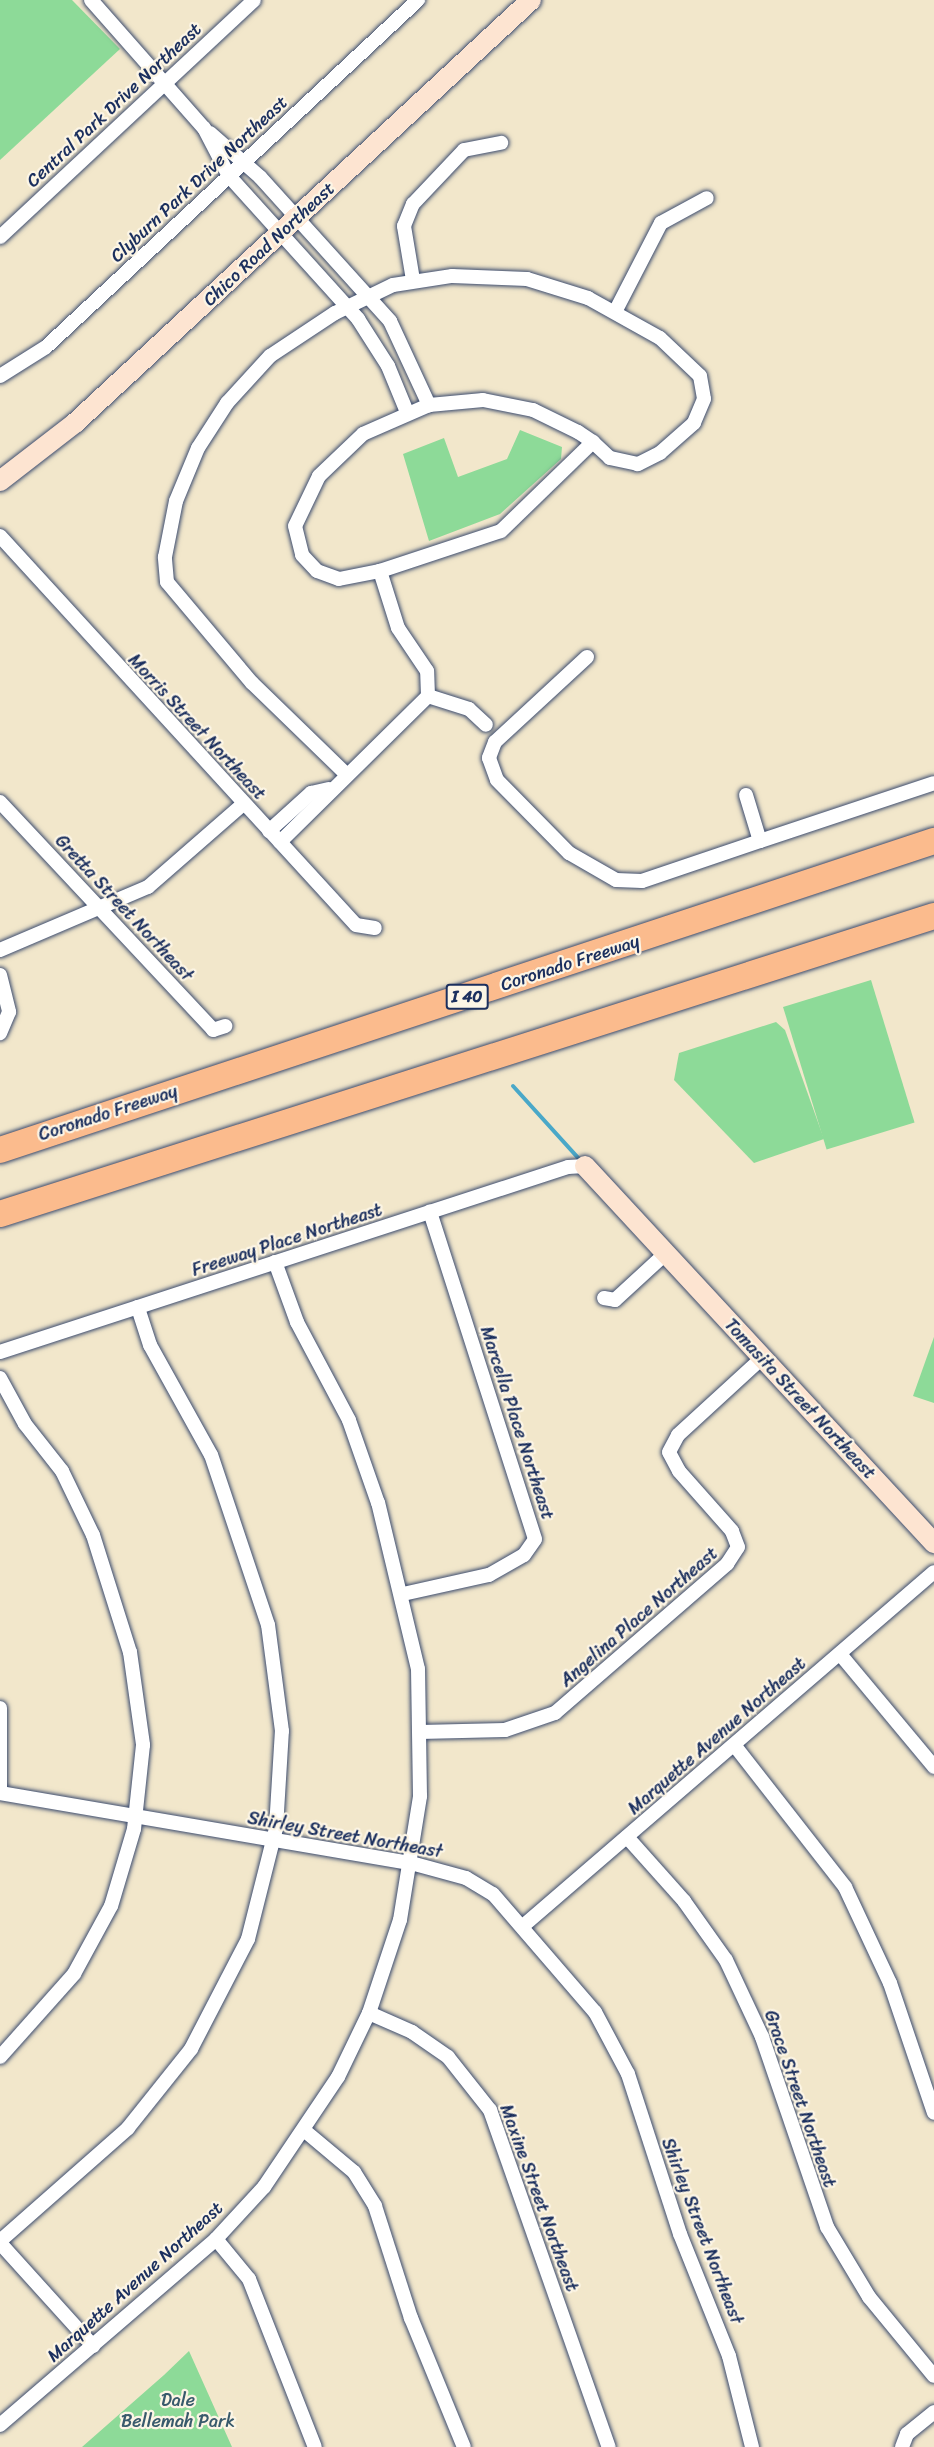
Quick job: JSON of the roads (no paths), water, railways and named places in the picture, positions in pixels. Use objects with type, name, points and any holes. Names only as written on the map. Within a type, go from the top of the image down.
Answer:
[{"type":"highway","name":"Coronado Freeway","points":[[0,1150],[934,841]]},
{"type":"highway","points":[[0,1214],[934,916]]},
{"type":"street","points":[[91,0],[166,81],[204,128],[229,176],[348,307],[388,366],[407,412]]},
{"type":"street","name":"Central Park Drive Northeast","points":[[0,237],[254,0]]},
{"type":"street","name":"Clyburn Park Drive Northeast","points":[[0,376],[46,347],[418,0]]},
{"type":"street","name":"Chico Road Northeast","points":[[0,481],[75,423],[531,0]]},
{"type":"street","points":[[204,128],[245,161],[369,296],[402,342],[429,405]]},
{"type":"street","points":[[413,280],[404,226],[413,204],[464,150],[501,143]]},
{"type":"street","points":[[616,310],[661,222],[707,198]]},
{"type":"street","points":[[346,774],[252,683],[176,597],[164,569],[176,501],[212,424],[270,356],[348,307],[369,296],[413,280],[491,275],[526,279],[616,310],[660,338],[700,376],[703,406],[683,432],[660,453],[638,464],[617,461],[593,442],[556,420],[512,405],[469,399],[429,405],[407,412],[347,446],[319,476],[299,511],[295,540],[302,555],[317,570],[339,579],[380,571],[501,531],[593,442]]},
{"type":"street","name":"Morris Street Northeast","points":[[0,536],[356,925],[375,928]]},
{"type":"street","points":[[280,842],[323,804],[329,789],[418,711],[428,696],[427,671],[398,628],[380,571]]},
{"type":"street","points":[[587,657],[495,742],[489,758],[497,780],[569,853],[616,880],[642,881],[934,783]]},
{"type":"street","points":[[428,696],[469,709],[486,725]]},
{"type":"street","points":[[269,831],[311,793],[329,789]]},
{"type":"street","points":[[746,795],[760,841]]},
{"type":"street","name":"Gretta Street Northeast","points":[[0,802],[213,1029],[225,1026]]},
{"type":"street","points":[[0,950],[102,910],[163,877],[243,804]]},
{"type":"street","points":[[0,975],[9,1012],[0,1033]]},
{"type":"street","name":"Freeway Place Northeast","points":[[0,1352],[430,1211],[585,1166]]},
{"type":"street","name":"Tomasita Street Northeast","points":[[585,1166],[761,1359],[934,1543]]},
{"type":"street","name":"Marcella Place Northeast","points":[[404,1594],[489,1575],[524,1555],[535,1539],[430,1211]]},
{"type":"street","points":[[604,1298],[615,1299],[665,1254]]},
{"type":"street","name":"Marquette Avenue Northeast","points":[[0,2425],[216,2239],[305,2132],[369,2013],[400,1920],[411,1863],[420,1731],[418,1669],[404,1594],[349,1420],[297,1322],[275,1262]]},
{"type":"street","points":[[93,2346],[0,2242],[128,2128],[191,2049],[248,1939],[274,1841],[282,1731],[268,1626],[211,1455],[150,1346],[138,1307]]},
{"type":"street","name":"Angelina Place Northeast","points":[[420,1731],[505,1730],[555,1713],[728,1564],[738,1547],[732,1531],[679,1472],[669,1452],[678,1435],[761,1359]]},
{"type":"street","points":[[0,1378],[25,1424],[62,1471],[113,1594],[140,1698],[136,1817],[126,1868],[92,1943],[48,2008],[0,2057]]},
{"type":"street","name":"Marquette Avenue Northeast","points":[[524,1926],[934,1572]]},
{"type":"street","points":[[840,1654],[934,1767]]},
{"type":"street","points":[[0,1708],[0,1792]]},
{"type":"street","points":[[735,1746],[845,1887],[890,1983],[934,2114]]},
{"type":"street","name":"Shirley Street Northeast","points":[[0,1792],[411,1863],[480,1885],[524,1926],[595,2013],[627,2074],[680,2234],[723,2338],[752,2447]]},
{"type":"street","name":"Grace Street Northeast","points":[[627,1837],[684,1901],[726,1960],[762,2037],[827,2227],[869,2297],[934,2376]]},
{"type":"street","name":"Maxine Street Northeast","points":[[369,2013],[412,2032],[448,2057],[490,2110],[609,2447]]},
{"type":"street","points":[[305,2132],[354,2172],[375,2206],[411,2318],[464,2447]]},
{"type":"street","points":[[216,2239],[249,2279],[315,2447]]},
{"type":"street","points":[[902,2447],[907,2434],[934,2412]]},
{"type":"waterway","points":[[513,1086],[581,1161]]},
{"type":"park label","name":"Dale Bellemah Park","points":[[178,2411]]}]
